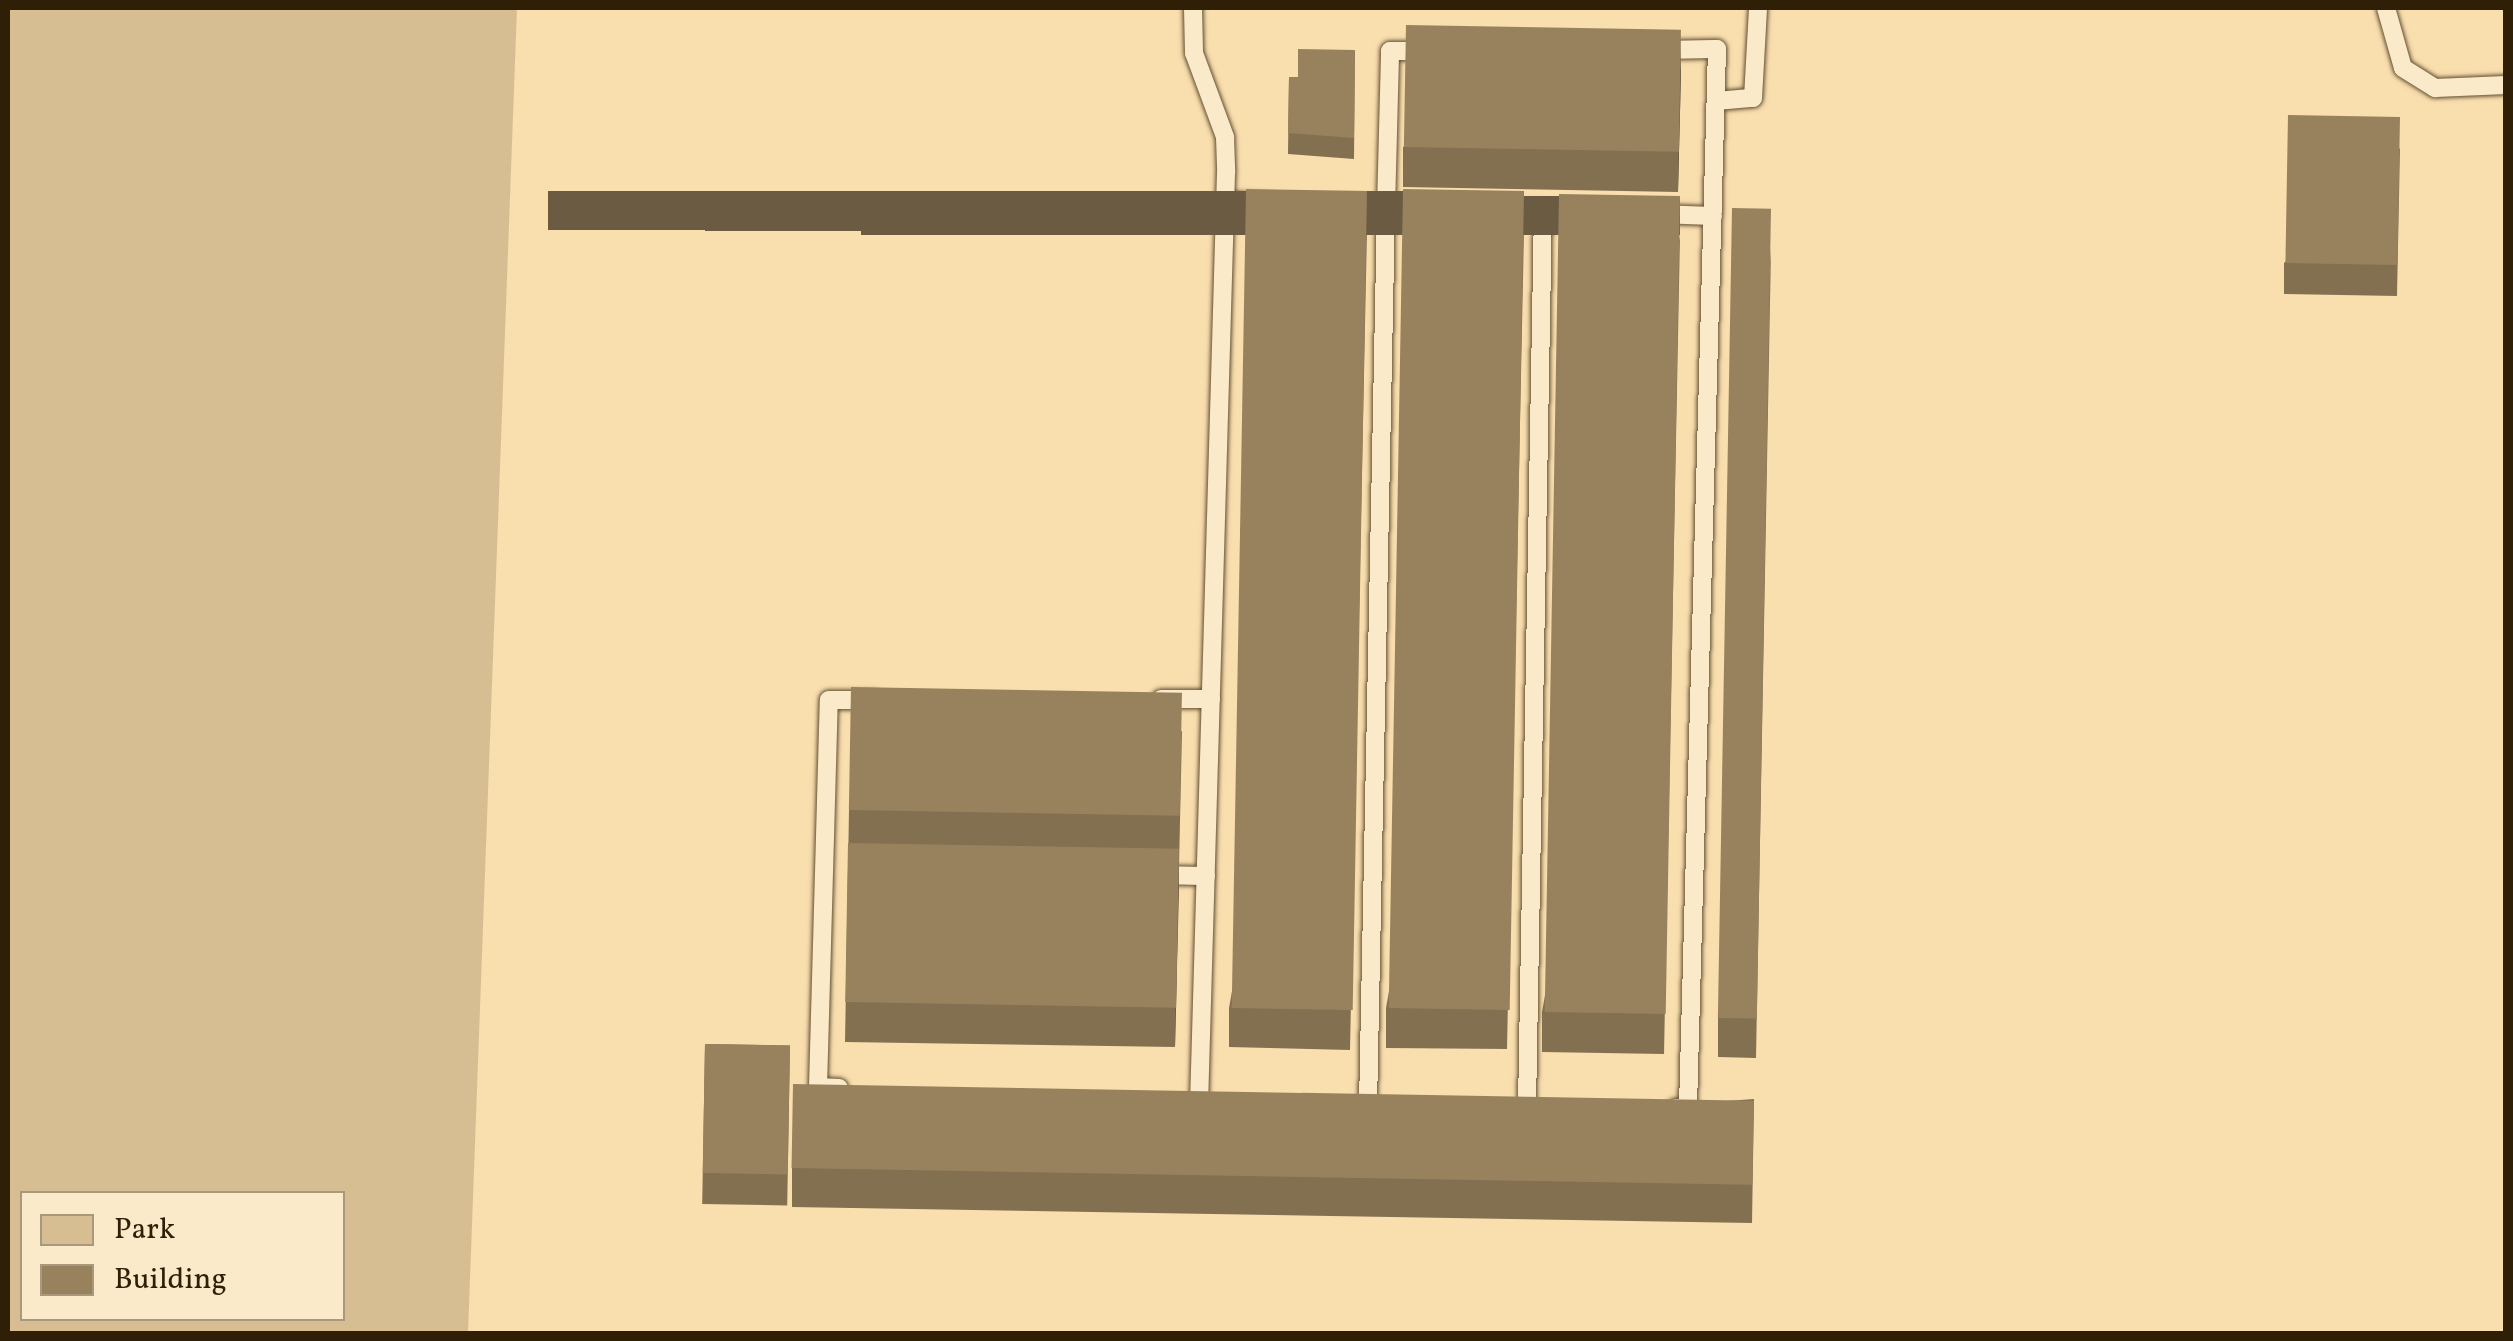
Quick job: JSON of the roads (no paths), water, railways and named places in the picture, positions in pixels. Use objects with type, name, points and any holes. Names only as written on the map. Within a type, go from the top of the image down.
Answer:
[{"type":"lane","points":[[1193,8],[1194,53],[1225,137],[1199,1105]]},
{"type":"lane","points":[[1716,101],[1753,98],[1758,8]]},
{"type":"lane","points":[[2386,8],[2403,68],[2435,88],[2506,85]]},
{"type":"lane","points":[[1640,50],[1718,50],[1688,1108],[1652,1108]]},
{"type":"lane","points":[[1388,1106],[1359,1106],[1390,51],[1448,51]]},
{"type":"lane","points":[[1225,201],[1278,204]]},
{"type":"lane","points":[[1332,206],[1425,208]]},
{"type":"lane","points":[[1484,210],[1600,213]]},
{"type":"lane","points":[[1507,1107],[1536,1107],[1543,211]]},
{"type":"lane","points":[[1638,214],[1713,216]]},
{"type":"lane","points":[[1134,699],[1210,699]]},
{"type":"lane","points":[[856,1089],[818,1087],[834,864],[829,700],[906,700]]},
{"type":"lane","points":[[1130,874],[1206,876]]}]
